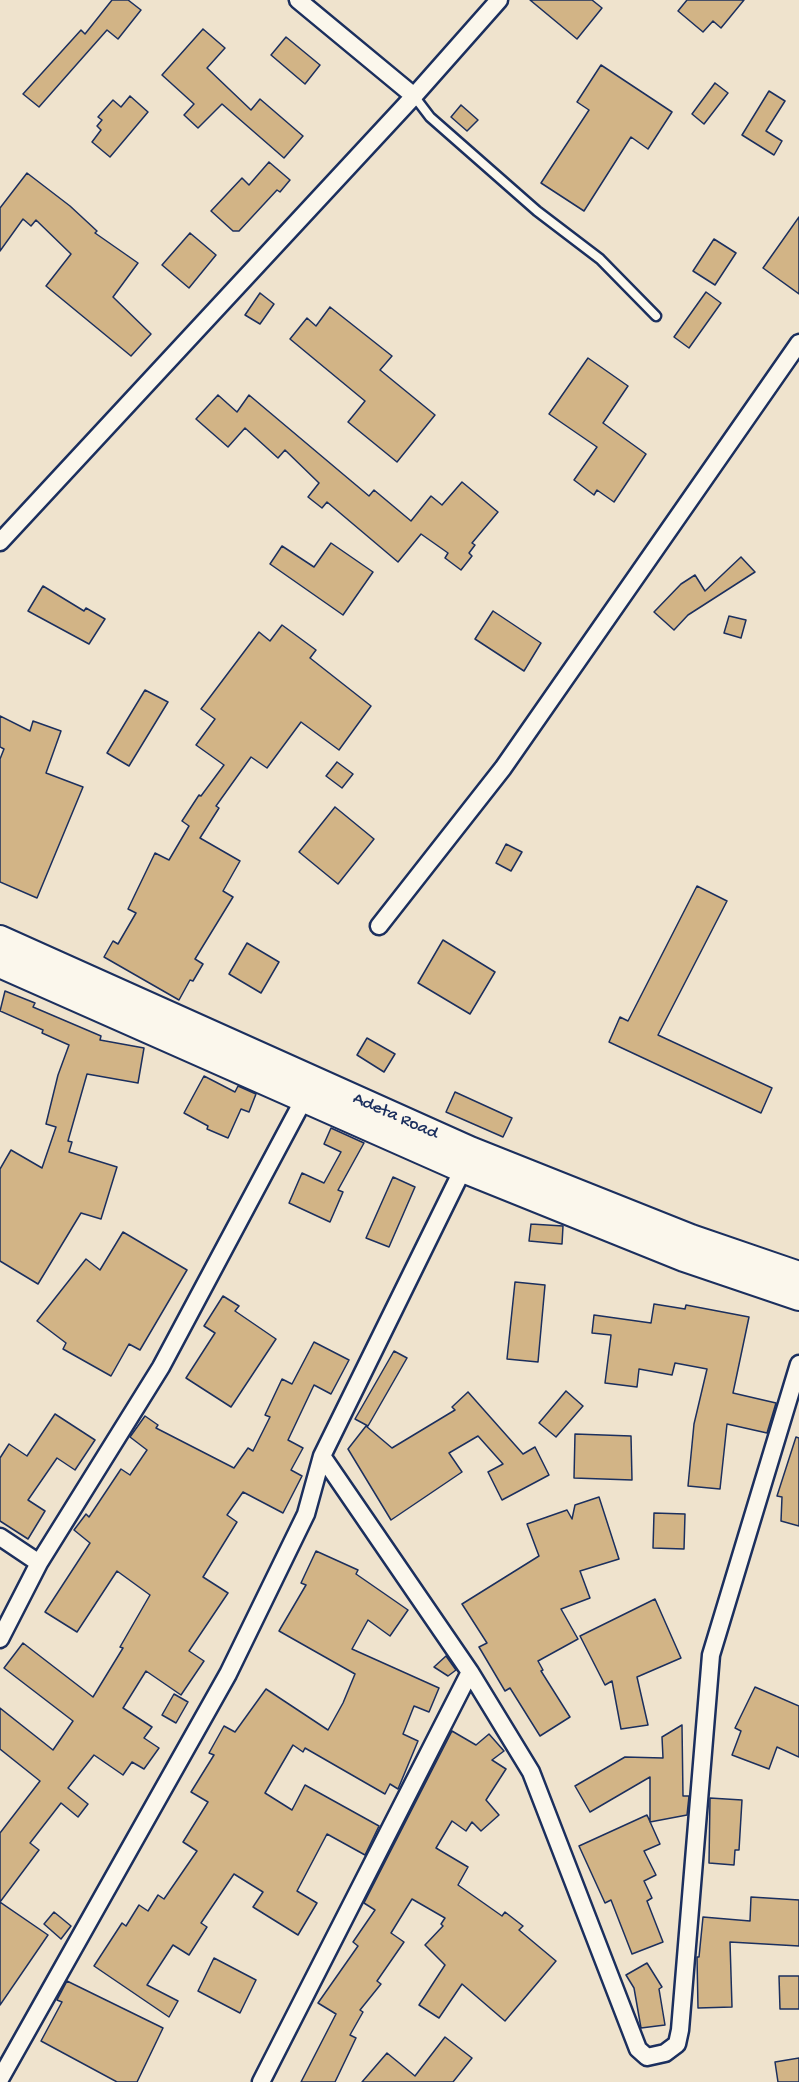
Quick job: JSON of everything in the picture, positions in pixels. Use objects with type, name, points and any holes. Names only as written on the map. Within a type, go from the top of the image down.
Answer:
[{"type":"main road","name":"Adeta Road","points":[[0,939],[470,1150],[691,1238],[799,1275]]},
{"type":"main road","name":"Adeta Road","points":[[0,964],[463,1169],[684,1258],[799,1297]]},
{"type":"street","points":[[298,0],[414,96]]},
{"type":"street","points":[[0,542],[414,96],[499,0]]},
{"type":"street","points":[[379,926],[503,768],[799,343]]},
{"type":"street","points":[[0,1639],[39,1563],[161,1367],[304,1099]]},
{"type":"street","points":[[6,2078],[228,1674],[306,1514],[322,1456],[463,1169]]},
{"type":"street","points":[[322,1456],[470,1672],[531,1772],[638,2049],[647,2057],[665,2053],[677,2044],[711,1655],[799,1364]]},
{"type":"street","points":[[0,1537],[39,1563]]},
{"type":"street","points":[[261,2082],[470,1672]]},
{"type":"lane","points":[[414,96],[430,117],[537,211],[600,259],[656,316]]},
{"type":"building","points":[[112,0],[128,0],[141,10],[118,39],[107,30],[39,107],[23,94],[81,30],[85,34]]},
{"type":"building","points":[[530,0],[592,0],[602,8],[577,39]]},
{"type":"building","points":[[687,0],[744,0],[721,28],[713,21],[703,32],[678,11]]},
{"type":"building","points":[[203,29],[225,48],[207,68],[251,110],[260,99],[303,136],[284,158],[222,104],[198,128],[184,115],[194,104],[162,75]]},
{"type":"building","points":[[286,37],[320,65],[305,84],[271,55]]},
{"type":"building","points":[[601,65],[672,112],[648,149],[631,137],[584,211],[541,183],[589,110],[577,102]]},
{"type":"building","points":[[715,83],[728,93],[704,124],[692,114]]},
{"type":"building","points":[[769,91],[785,101],[766,131],[782,141],[774,155],[742,135]]},
{"type":"building","points":[[130,96],[148,112],[110,157],[92,142],[101,130],[97,126],[102,120],[98,117],[113,100],[121,107]]},
{"type":"building","points":[[461,105],[478,120],[467,131],[451,117]]},
{"type":"building","points":[[269,162],[290,180],[280,192],[277,190],[239,231],[233,231],[211,211],[242,178],[249,185]]},
{"type":"building","points":[[27,173],[70,206],[97,231],[95,233],[138,263],[113,297],[151,334],[131,356],[46,286],[71,254],[36,220],[31,226],[23,219],[0,251],[0,208]]},
{"type":"building","points":[[799,217],[799,294],[763,268]]},
{"type":"building","points":[[190,233],[216,255],[189,288],[162,265]]},
{"type":"building","points":[[714,239],[736,253],[715,285],[693,271]]},
{"type":"building","points":[[706,292],[721,303],[689,348],[674,337]]},
{"type":"building","points":[[260,293],[274,304],[260,324],[245,315]]},
{"type":"building","points":[[330,307],[392,356],[380,370],[435,415],[397,462],[348,422],[365,401],[290,339],[307,318],[316,326]]},
{"type":"building","points":[[588,358],[628,386],[603,423],[646,454],[614,502],[597,490],[594,495],[574,480],[597,447],[549,414]]},
{"type":"building","points":[[218,395],[237,412],[249,395],[369,496],[374,490],[411,521],[431,496],[442,505],[462,482],[498,512],[472,543],[475,545],[469,553],[472,556],[461,570],[445,558],[448,553],[421,534],[398,562],[327,502],[322,508],[308,497],[319,483],[285,450],[278,458],[245,428],[228,447],[196,419]]},
{"type":"building","points":[[331,543],[373,572],[343,615],[270,564],[282,546],[314,567]]},
{"type":"building","points":[[741,557],[755,572],[688,615],[674,630],[654,612],[681,584],[695,575],[705,591]]},
{"type":"building","points":[[43,586],[84,611],[86,608],[105,619],[89,644],[28,611]]},
{"type":"building","points":[[493,611],[541,643],[524,671],[475,639]]},
{"type":"building","points":[[729,616],[746,620],[741,638],[724,633]]},
{"type":"building","points":[[282,625],[316,650],[310,658],[371,706],[339,750],[301,722],[267,768],[251,757],[216,806],[219,808],[200,838],[240,861],[223,891],[233,897],[195,959],[203,964],[193,981],[190,980],[179,1000],[104,957],[113,941],[118,944],[136,913],[128,909],[155,853],[169,860],[189,826],[182,821],[199,795],[201,796],[224,765],[196,745],[215,719],[201,709],[259,632],[270,641]]},
{"type":"building","points":[[145,690],[168,702],[129,766],[107,753]]},
{"type":"building","points":[[0,716],[30,731],[33,721],[61,731],[46,773],[83,787],[37,898],[0,882],[0,759],[4,749],[0,747]]},
{"type":"building","points":[[337,762],[353,774],[342,788],[326,776]]},
{"type":"building","points":[[335,807],[374,839],[338,884],[299,852]]},
{"type":"building","points":[[506,844],[522,852],[511,871],[496,863]]},
{"type":"building","points":[[697,886],[727,901],[658,1035],[772,1088],[761,1113],[609,1042],[620,1017],[628,1021]]},
{"type":"building","points":[[443,940],[495,972],[470,1014],[418,983]]},
{"type":"building","points":[[247,943],[279,962],[261,993],[229,974]]},
{"type":"building","points":[[5,991],[35,1003],[33,1007],[101,1036],[100,1040],[144,1048],[138,1083],[87,1074],[68,1141],[72,1142],[69,1152],[117,1167],[101,1219],[81,1213],[38,1284],[0,1261],[0,1169],[11,1150],[42,1168],[56,1127],[46,1124],[58,1075],[69,1045],[42,1033],[43,1030],[0,1011]]},
{"type":"building","points":[[367,1038],[395,1054],[384,1072],[357,1055]]},
{"type":"building","points":[[204,1076],[235,1092],[238,1086],[256,1094],[249,1112],[241,1109],[228,1138],[207,1129],[208,1126],[184,1113]]},
{"type":"building","points":[[455,1092],[512,1118],[503,1137],[446,1112]]},
{"type":"building","points":[[331,1128],[364,1143],[338,1190],[343,1192],[330,1222],[289,1203],[302,1173],[324,1183],[341,1152],[324,1144]]},
{"type":"building","points":[[393,1177],[415,1187],[389,1247],[366,1238]]},
{"type":"building","points":[[531,1224],[563,1226],[562,1244],[529,1241]]},
{"type":"building","points":[[123,1232],[187,1270],[140,1350],[129,1344],[111,1376],[63,1349],[66,1343],[37,1321],[86,1259],[100,1270]]},
{"type":"building","points":[[515,1282],[545,1285],[538,1362],[507,1359]]},
{"type":"building","points":[[223,1296],[239,1306],[235,1311],[276,1339],[231,1407],[186,1378],[215,1333],[204,1326]]},
{"type":"building","points":[[654,1304],[685,1309],[686,1305],[749,1317],[733,1393],[776,1403],[767,1433],[727,1424],[720,1489],[688,1486],[694,1424],[707,1369],[675,1363],[672,1375],[639,1369],[637,1387],[605,1383],[611,1335],[592,1333],[594,1315],[651,1323]]},
{"type":"building","points":[[314,1342],[349,1360],[331,1394],[314,1385],[288,1440],[303,1448],[291,1470],[302,1476],[283,1513],[243,1492],[227,1515],[237,1522],[203,1577],[228,1593],[189,1651],[204,1661],[181,1695],[146,1671],[123,1708],[152,1727],[144,1738],[159,1748],[144,1769],[132,1762],[123,1775],[94,1755],[68,1788],[88,1804],[78,1817],[61,1803],[30,1843],[39,1850],[0,1902],[0,1833],[40,1781],[0,1749],[0,1708],[53,1750],[73,1721],[4,1668],[23,1643],[93,1697],[123,1648],[120,1647],[150,1595],[117,1571],[77,1632],[45,1612],[90,1543],[74,1530],[86,1514],[89,1517],[121,1469],[130,1475],[147,1450],[130,1437],[145,1416],[158,1425],[156,1428],[234,1468],[248,1448],[253,1451],[270,1417],[265,1415],[282,1379],[292,1384]]},
{"type":"building","points":[[394,1351],[407,1358],[368,1426],[355,1419]]},
{"type":"building","points":[[566,1391],[583,1406],[556,1437],[539,1423]]},
{"type":"building","points":[[468,1392],[523,1454],[535,1447],[549,1475],[502,1500],[488,1472],[503,1464],[478,1436],[449,1453],[462,1472],[391,1520],[348,1449],[366,1426],[392,1448],[455,1410],[452,1407]]},
{"type":"building","points":[[55,1414],[95,1440],[75,1470],[57,1458],[28,1500],[45,1511],[28,1539],[0,1521],[0,1458],[9,1444],[27,1456]]},
{"type":"building","points":[[575,1434],[631,1436],[632,1480],[574,1478]]},
{"type":"building","points":[[796,1437],[799,1438],[799,1526],[781,1521],[782,1497],[777,1496]]},
{"type":"building","points":[[599,1497],[619,1559],[580,1571],[590,1598],[561,1609],[578,1639],[538,1661],[543,1670],[541,1671],[570,1717],[540,1736],[510,1688],[505,1691],[479,1647],[487,1643],[462,1604],[539,1556],[527,1524],[567,1510],[572,1519],[575,1505]]},
{"type":"building","points":[[654,1513],[685,1514],[684,1549],[653,1548]]},
{"type":"building","points":[[316,1551],[358,1570],[356,1574],[408,1610],[390,1636],[368,1620],[352,1649],[439,1688],[429,1712],[414,1706],[403,1734],[418,1741],[398,1789],[390,1784],[385,1794],[305,1748],[303,1752],[293,1745],[265,1793],[292,1810],[305,1785],[379,1826],[365,1855],[327,1834],[297,1891],[317,1903],[298,1935],[253,1907],[263,1892],[234,1874],[201,1923],[207,1927],[189,1955],[173,1945],[147,1985],[178,2001],[169,2017],[94,1966],[122,1923],[126,1926],[139,1905],[148,1911],[158,1895],[164,1899],[197,1851],[183,1842],[208,1802],[191,1792],[214,1755],[209,1753],[224,1726],[235,1732],[266,1689],[328,1730],[343,1703],[355,1674],[279,1631],[306,1585],[301,1583]]},
{"type":"building","points":[[655,1599],[681,1658],[637,1677],[648,1725],[621,1729],[612,1681],[605,1685],[580,1636]]},
{"type":"building","points":[[446,1656],[456,1670],[448,1676],[434,1667]]},
{"type":"building","points":[[755,1687],[799,1706],[799,1757],[777,1747],[769,1769],[732,1755],[741,1731],[735,1728]]},
{"type":"building","points":[[174,1694],[188,1702],[176,1723],[162,1715]]},
{"type":"building","points":[[682,1725],[683,1796],[689,1796],[687,1815],[650,1822],[650,1777],[590,1812],[575,1786],[625,1757],[663,1758],[662,1737]]},
{"type":"building","points":[[452,1731],[476,1745],[489,1734],[504,1751],[492,1760],[506,1769],[486,1800],[499,1815],[481,1831],[472,1822],[466,1831],[452,1821],[436,1848],[468,1867],[458,1885],[502,1916],[505,1912],[523,1926],[519,1930],[556,1961],[505,2021],[462,1984],[439,2018],[419,2005],[445,1965],[425,1945],[443,1926],[441,1924],[445,1918],[412,1899],[391,1933],[404,1942],[377,1981],[381,1984],[360,2010],[363,2012],[350,2035],[356,2038],[335,2082],[301,2082],[336,2014],[318,2003],[358,1946],[353,1942],[375,1910],[364,1903]]},
{"type":"building","points":[[710,1798],[742,1800],[739,1850],[735,1850],[734,1865],[709,1863]]},
{"type":"building","points":[[647,1815],[660,1844],[644,1851],[656,1875],[644,1881],[652,1898],[647,1901],[663,1942],[632,1954],[611,1900],[605,1903],[579,1846]]},
{"type":"building","points":[[751,1897],[799,1900],[799,1946],[730,1942],[732,2007],[698,2008],[697,1957],[699,1957],[703,1917],[750,1921]]},
{"type":"building","points":[[0,1902],[48,1935],[0,2005]]},
{"type":"building","points":[[54,1912],[71,1926],[61,1939],[44,1924]]},
{"type":"building","points":[[214,1958],[256,1980],[240,2013],[198,1991]]},
{"type":"building","points":[[647,1963],[662,1987],[659,1989],[665,2025],[641,2028],[634,1988],[626,1975]]},
{"type":"building","points":[[779,1976],[799,1976],[799,2009],[780,2009]]},
{"type":"building","points":[[67,1981],[163,2028],[137,2082],[117,2082],[41,2041],[62,2002],[57,2000]]},
{"type":"building","points":[[445,2037],[472,2058],[453,2082],[362,2082],[387,2053],[415,2076]]},
{"type":"building","points":[[799,2058],[799,2082],[778,2082],[775,2062]]}]
